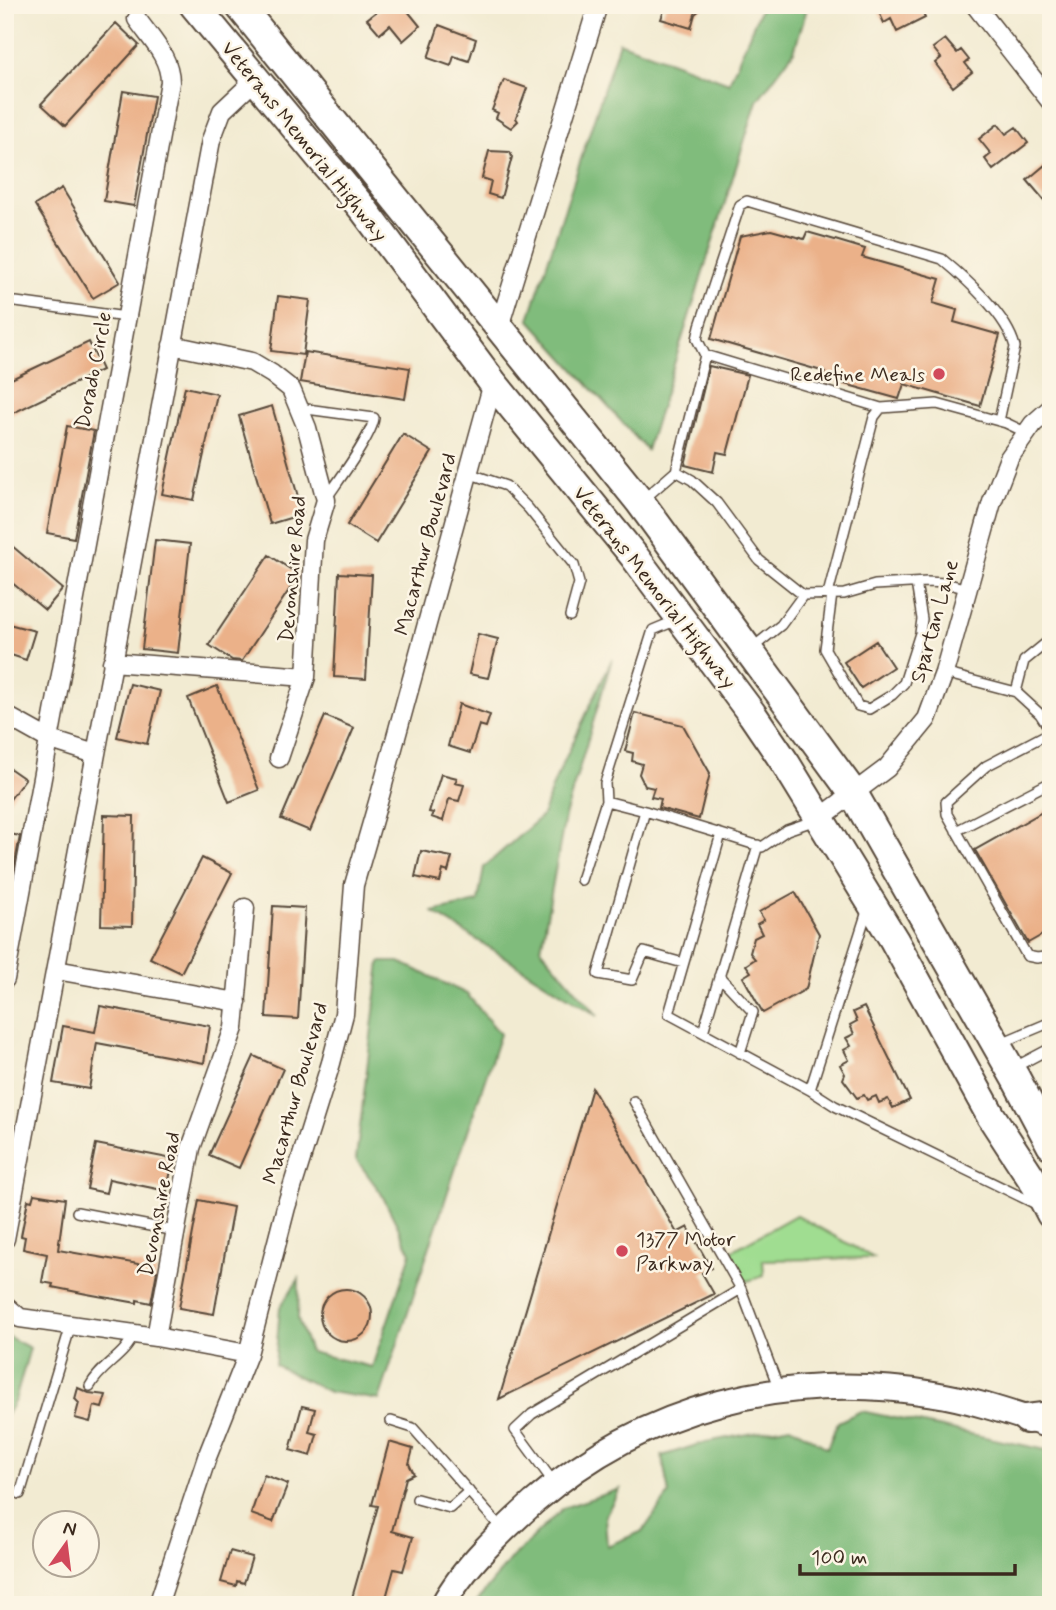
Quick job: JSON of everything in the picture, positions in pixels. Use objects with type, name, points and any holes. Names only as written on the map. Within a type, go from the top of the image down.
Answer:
[{"type":"highway","name":"Veterans Memorial Highway","points":[[194,5],[364,210],[493,383],[634,556],[752,714],[786,764],[894,940],[992,1116],[1036,1185],[1050,1213]]},
{"type":"highway","name":"Veterans Memorial Highway","points":[[239,5],[640,502],[853,793],[1051,1145]]},
{"type":"highway","points":[[332,172],[476,324],[489,330],[499,327]]},
{"type":"highway","points":[[493,383],[503,379],[523,384],[640,502]]},
{"type":"main road","points":[[443,1605],[451,1590],[503,1530],[555,1484],[617,1443],[683,1413],[780,1390],[860,1386],[936,1394],[1043,1420]]},
{"type":"street","points":[[499,327],[598,5]]},
{"type":"street","points":[[975,5],[1051,102]]},
{"type":"street","name":"Dorado Circle","points":[[6,973],[170,82],[170,71],[165,57],[136,19]]},
{"type":"street","points":[[5,1239],[211,141],[222,111],[255,80]]},
{"type":"street","name":"Devonshire Road","points":[[172,345],[252,362],[291,389],[307,428],[326,500],[314,540],[306,677],[279,758]]},
{"type":"street","name":"Macarthur Boulevard","points":[[158,1605],[207,1457],[248,1354],[286,1207],[344,1014],[354,885],[493,383]]},
{"type":"street","name":"Spartan Lane","points":[[819,819],[887,768],[927,719],[944,673],[996,491],[1009,458],[1027,433],[1051,408]]},
{"type":"street","points":[[112,663],[306,677]]},
{"type":"street","points":[[5,715],[47,739],[95,754]]},
{"type":"street","name":"Devonshire Road","points":[[156,1337],[191,1148],[234,1028],[245,908]]},
{"type":"street","points":[[56,970],[237,1002]]},
{"type":"street","points":[[5,1305],[20,1318],[156,1337],[248,1354]]},
{"type":"lane","points":[[640,502],[676,471],[705,355],[697,339],[700,326],[740,205],[747,201],[942,259],[961,275],[980,294],[1012,337],[1015,347],[999,421]]},
{"type":"lane","points":[[16,302],[126,317]]},
{"type":"lane","points":[[705,355],[881,408],[937,404],[999,421],[1027,433]]},
{"type":"lane","points":[[299,408],[374,418],[369,432],[326,500]]},
{"type":"lane","points":[[881,408],[874,417],[830,594],[825,649],[858,706],[869,709],[892,695],[904,683],[922,619],[916,583]]},
{"type":"lane","points":[[676,471],[692,480],[717,503],[759,560],[803,594],[844,594],[875,585],[916,583],[945,583],[968,589]]},
{"type":"lane","points":[[468,473],[506,486],[528,508],[574,565],[579,583],[570,616]]},
{"type":"lane","points":[[750,650],[781,625],[803,594]]},
{"type":"lane","points":[[581,880],[606,801],[605,783],[653,630],[681,618]]},
{"type":"lane","points":[[1016,692],[1024,661],[1051,639]]},
{"type":"lane","points":[[944,673],[1016,692],[1040,714],[1051,732],[986,766],[946,802],[947,814],[1027,956],[1051,956]]},
{"type":"lane","points":[[956,831],[1051,782]]},
{"type":"lane","points":[[606,801],[762,847],[787,830],[819,819]]},
{"type":"lane","points":[[645,811],[598,974],[632,980],[644,952],[683,963]]},
{"type":"lane","points":[[721,834],[669,1014],[835,1106],[1050,1213]]},
{"type":"lane","points":[[703,1032],[758,845]]},
{"type":"lane","points":[[810,1090],[870,901]]},
{"type":"lane","points":[[719,976],[753,1012],[740,1052]]},
{"type":"lane","points":[[996,1045],[1051,1021]]},
{"type":"lane","points":[[1011,1070],[1051,1048]]},
{"type":"lane","points":[[634,1101],[741,1289],[780,1390]]},
{"type":"lane","points":[[77,1212],[176,1231]]},
{"type":"lane","points":[[555,1484],[515,1430],[532,1415],[741,1289]]},
{"type":"lane","points":[[20,1494],[71,1325]]},
{"type":"lane","points":[[90,1386],[103,1369],[126,1349],[134,1334]]},
{"type":"lane","points":[[391,1421],[413,1428],[503,1530]]},
{"type":"lane","points":[[417,1499],[450,1508],[469,1491]]},
{"type":"green space","points":[[762,5],[805,5],[806,12],[794,51],[757,101],[647,450],[529,319],[619,42],[729,83]]},
{"type":"green space","points":[[612,659],[565,816],[541,949],[598,1016],[433,912],[478,902],[484,867],[542,816],[554,783]]},
{"type":"green space","points":[[380,962],[400,962],[467,994],[500,1034],[379,1400],[329,1392],[275,1365],[280,1307],[299,1279],[298,1319],[310,1352],[372,1367],[411,1253],[381,1193],[356,1159]]},
{"type":"green space","points":[[796,1215],[874,1258],[763,1260],[764,1276],[744,1282],[728,1253]]},
{"type":"green space","points":[[5,1335],[30,1348],[15,1400],[5,1418]]},
{"type":"green space","points":[[861,1411],[1051,1451],[1051,1605],[474,1605],[510,1560],[563,1508],[620,1489],[605,1516],[607,1546],[643,1531],[669,1494],[662,1456],[706,1442],[791,1426],[827,1448],[838,1422]]},
{"type":"building","points":[[385,5],[403,5],[420,26],[403,41],[390,25],[380,34],[367,19]]},
{"type":"building","points":[[666,5],[706,5],[695,14],[691,28],[661,19]]},
{"type":"building","points":[[888,5],[919,5],[925,18],[897,32],[891,19],[884,23],[878,10]]},
{"type":"building","points":[[116,23],[139,45],[65,126],[41,104]]},
{"type":"building","points":[[439,25],[476,39],[469,61],[454,56],[451,66],[428,58]]},
{"type":"building","points":[[945,39],[957,53],[961,50],[969,60],[965,63],[972,72],[953,87],[935,63],[941,58],[933,48]]},
{"type":"building","points":[[504,80],[527,88],[516,118],[518,121],[511,128],[496,118],[498,113],[492,110]]},
{"type":"building","points":[[123,91],[154,96],[134,206],[104,201]]},
{"type":"building","points":[[998,124],[1006,134],[1016,127],[1028,143],[993,170],[985,159],[991,154],[979,139]]},
{"type":"building","points":[[489,151],[510,152],[512,157],[501,198],[488,194],[491,181],[482,178]]},
{"type":"building","points":[[1045,165],[1051,172],[1051,194],[1044,200],[1027,180]]},
{"type":"building","points":[[62,188],[120,282],[93,298],[35,205]]},
{"type":"building","points":[[771,230],[804,239],[807,232],[835,240],[865,249],[862,257],[940,279],[933,303],[957,310],[954,322],[1000,335],[980,406],[904,384],[899,399],[823,378],[825,372],[711,339],[740,236]]},
{"type":"building","points":[[278,296],[310,300],[303,355],[271,351]]},
{"type":"building","points":[[89,342],[102,370],[5,417],[5,382]]},
{"type":"building","points":[[305,352],[410,368],[405,399],[300,382]]},
{"type":"building","points":[[709,366],[748,375],[727,454],[717,452],[713,472],[685,465]]},
{"type":"building","points":[[185,387],[217,394],[194,500],[162,494]]},
{"type":"building","points":[[272,406],[303,514],[270,524],[239,416]]},
{"type":"building","points":[[67,426],[94,431],[74,538],[47,533]]},
{"type":"building","points":[[403,434],[432,452],[376,543],[347,525]]},
{"type":"building","points":[[5,540],[63,589],[45,610],[5,577]]},
{"type":"building","points":[[155,540],[190,544],[178,653],[142,649]]},
{"type":"building","points":[[269,555],[299,575],[242,661],[232,660],[209,645]]},
{"type":"building","points":[[339,573],[372,575],[366,679],[334,677]]},
{"type":"building","points":[[5,623],[35,631],[26,660],[5,653]]},
{"type":"building","points":[[478,634],[498,639],[488,678],[469,674]]},
{"type":"building","points":[[876,641],[893,667],[861,688],[844,662]]},
{"type":"building","points":[[130,684],[160,691],[147,744],[117,737]]},
{"type":"building","points":[[217,686],[259,790],[229,802],[188,698]]},
{"type":"building","points":[[459,704],[490,715],[486,727],[479,725],[470,753],[448,746]]},
{"type":"building","points":[[635,713],[683,725],[710,773],[699,819],[659,808],[661,799],[651,797],[654,788],[645,786],[639,774],[642,764],[632,761],[633,753],[625,751]]},
{"type":"building","points":[[325,716],[354,728],[310,831],[281,819]]},
{"type":"building","points":[[5,765],[25,779],[5,806]]},
{"type":"building","points":[[441,774],[457,778],[455,783],[464,785],[459,801],[449,799],[443,821],[431,817],[433,813],[429,812]]},
{"type":"building","points":[[1051,807],[1051,930],[1028,943],[975,850]]},
{"type":"building","points":[[104,815],[134,816],[132,926],[101,925]]},
{"type":"building","points":[[5,833],[20,836],[10,890],[5,889]]},
{"type":"building","points":[[421,851],[452,857],[448,872],[443,870],[440,882],[415,877]]},
{"type":"building","points":[[202,858],[232,873],[181,973],[150,958]]},
{"type":"building","points":[[795,892],[819,934],[806,989],[763,1013],[743,977],[751,972],[746,965],[755,959],[750,953],[754,938],[762,934],[757,924],[764,920],[759,912]]},
{"type":"building","points":[[273,906],[305,908],[298,1019],[266,1017]]},
{"type":"building","points":[[100,1006],[210,1026],[204,1063],[97,1043],[89,1089],[53,1083],[63,1026],[95,1032]]},
{"type":"building","points":[[864,1007],[910,1100],[893,1108],[888,1099],[879,1103],[876,1096],[867,1100],[864,1095],[857,1098],[843,1079],[845,1074],[840,1065],[849,1060],[844,1050],[851,1046],[846,1038],[854,1034],[850,1025],[857,1021],[853,1012]]},
{"type":"building","points":[[254,1056],[283,1069],[239,1168],[209,1155]]},
{"type":"building","name":"1377 Motor Parkway","points":[[592,1088],[677,1233],[688,1227],[711,1268],[702,1273],[714,1294],[499,1399]]},
{"type":"building","points":[[96,1144],[173,1159],[167,1191],[109,1179],[106,1193],[87,1189]]},
{"type":"building","points":[[34,1194],[65,1199],[58,1250],[144,1265],[143,1269],[157,1271],[151,1303],[87,1294],[52,1287],[53,1284],[42,1282],[47,1254],[23,1249],[25,1237],[21,1236],[28,1200],[32,1201]]},
{"type":"building","points":[[199,1200],[233,1207],[214,1314],[179,1308]]},
{"type":"building","points":[[346,1289],[365,1296],[372,1315],[365,1334],[346,1341],[327,1334],[320,1315],[327,1296]]},
{"type":"building","points":[[78,1388],[89,1393],[106,1395],[102,1408],[94,1406],[90,1422],[75,1418],[79,1403],[75,1399]]},
{"type":"building","points":[[302,1406],[315,1409],[309,1432],[317,1434],[311,1456],[290,1450]]},
{"type":"building","points":[[389,1442],[413,1449],[409,1464],[414,1474],[406,1478],[392,1531],[413,1537],[403,1571],[394,1569],[384,1605],[350,1605],[378,1506],[372,1505]]},
{"type":"building","points":[[264,1475],[288,1484],[273,1522],[251,1514]]},
{"type":"building","points":[[230,1551],[252,1557],[244,1583],[237,1581],[236,1586],[221,1582]]},
{"type":"place","name":"Redefine Meals","points":[[939,374]]},
{"type":"place","name":"1377 Motor Parkway","points":[[622,1251]]}]
